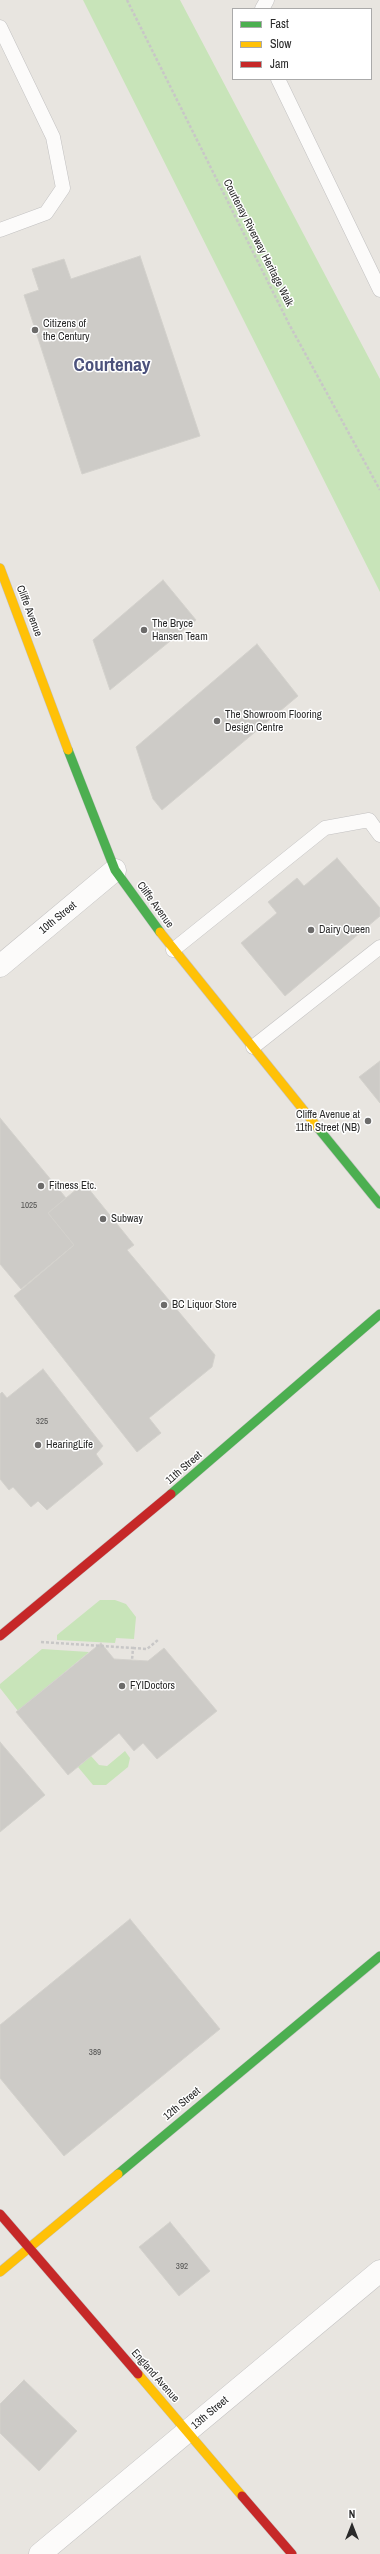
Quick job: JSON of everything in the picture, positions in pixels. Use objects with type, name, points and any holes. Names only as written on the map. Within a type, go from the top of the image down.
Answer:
[{"type":"street","name":"Cliffe Avenue","points":[[0,568],[92,815],[116,870],[173,950],[380,1204]]},
{"type":"street","name":"10th Street","points":[[0,966],[116,870]]},
{"type":"street","name":"11th Street","points":[[0,1636],[132,1528],[380,1314]]},
{"type":"street","name":"12th Street","points":[[0,2272],[380,1956]]},
{"type":"street","name":"England Avenue","points":[[0,2214],[292,2554]]},
{"type":"street","name":"13th Street","points":[[40,2554],[188,2432],[380,2270]]},
{"type":"lane","points":[[0,27],[53,137],[63,188],[46,213],[0,230]]},
{"type":"lane","points":[[278,80],[380,290]]},
{"type":"lane","points":[[173,950],[325,828],[369,820],[380,835]]},
{"type":"lane","points":[[253,1047],[380,947]]},
{"type":"path","name":"Courtenay Riverway Heritage Walk","points":[[127,0],[289,324],[380,490]]},
{"type":"path","points":[[39,1642],[147,1649],[158,1640]]},
{"type":"path","points":[[132,1660],[133,1648]]},
{"type":"green space","points":[[83,0],[180,0],[380,379],[380,592]]},
{"type":"green space","points":[[100,1600],[115,1600],[126,1604],[136,1617],[134,1639],[116,1638],[115,1643],[57,1640],[57,1635]]},
{"type":"green space","points":[[42,1649],[89,1652],[18,1711],[0,1688],[0,1684]]},
{"type":"green space","points":[[125,1751],[130,1758],[128,1767],[106,1785],[93,1785],[78,1767],[91,1756],[99,1765],[107,1766]]},
{"type":"building","points":[[140,256],[200,436],[82,474],[24,295],[39,290],[32,269],[64,259],[71,279]]},
{"type":"building","name":"The Bryce Hansen Team","points":[[163,580],[196,620],[110,690],[93,640]]},
{"type":"building","name":"The Showroom Flooring Design Centre","points":[[257,644],[298,696],[162,810],[153,799],[136,747]]},
{"type":"building","name":"Dairy Queen","points":[[337,858],[380,908],[380,916],[285,996],[241,943],[277,913],[268,902],[297,878],[304,886]]},
{"type":"building","points":[[380,1061],[380,1103],[359,1077]]},
{"type":"building","points":[[0,1118],[66,1198],[48,1213],[74,1245],[21,1289],[0,1264]]},
{"type":"building","points":[[84,1183],[134,1245],[127,1250],[215,1355],[212,1367],[149,1418],[161,1433],[137,1452],[14,1296],[74,1245],[48,1213]]},
{"type":"building","points":[[43,1369],[103,1446],[96,1454],[103,1464],[47,1510],[38,1501],[31,1507],[13,1487],[9,1490],[0,1479],[0,1394],[2,1392],[7,1398]]},
{"type":"building","name":"FYIDoctors","points":[[101,1643],[114,1659],[148,1661],[164,1648],[217,1711],[157,1759],[143,1743],[134,1751],[119,1733],[68,1775],[16,1712]]},
{"type":"building","points":[[0,1742],[45,1795],[0,1832]]},
{"type":"building","points":[[130,1919],[220,2029],[64,2156],[0,2078],[0,2025]]},
{"type":"building","points":[[170,2222],[210,2271],[179,2296],[139,2247]]},
{"type":"building","points":[[24,2380],[77,2431],[39,2471],[0,2433],[0,2404]]},
{"type":"traffic: fast","points":[[68,750],[115,870],[160,932]]},
{"type":"traffic: fast","points":[[318,1128],[380,1204]]},
{"type":"traffic: fast","points":[[171,1494],[380,1314]]},
{"type":"traffic: fast","points":[[118,2174],[380,1956]]},
{"type":"traffic: slow","points":[[0,568],[68,750]]},
{"type":"traffic: slow","points":[[160,932],[318,1128]]},
{"type":"traffic: slow","points":[[0,2272],[118,2174]]},
{"type":"traffic: slow","points":[[138,2374],[242,2496]]},
{"type":"traffic: jam","points":[[0,1636],[171,1494]]},
{"type":"traffic: jam","points":[[0,2214],[138,2374]]},
{"type":"traffic: jam","points":[[242,2496],[292,2554]]},
{"type":"place","name":"Citizens of the Century","points":[[35,330]]},
{"type":"place","name":"The Bryce Hansen Team","points":[[144,630]]},
{"type":"place","name":"The Showroom Flooring Design Centre","points":[[217,721]]},
{"type":"place","name":"Dairy Queen","points":[[311,930]]},
{"type":"place","name":"Cliffe Avenue at 11th Street (NB)","points":[[368,1121]]},
{"type":"place","name":"Fitness Etc.","points":[[41,1186]]},
{"type":"place","name":"Subway","points":[[103,1219]]},
{"type":"place","name":"BC Liquor Store","points":[[164,1305]]},
{"type":"place","name":"HearingLife","points":[[38,1445]]},
{"type":"place","name":"FYIDoctors","points":[[122,1686]]},
{"type":"district","name":"Courtenay","points":[[112,366]]}]
